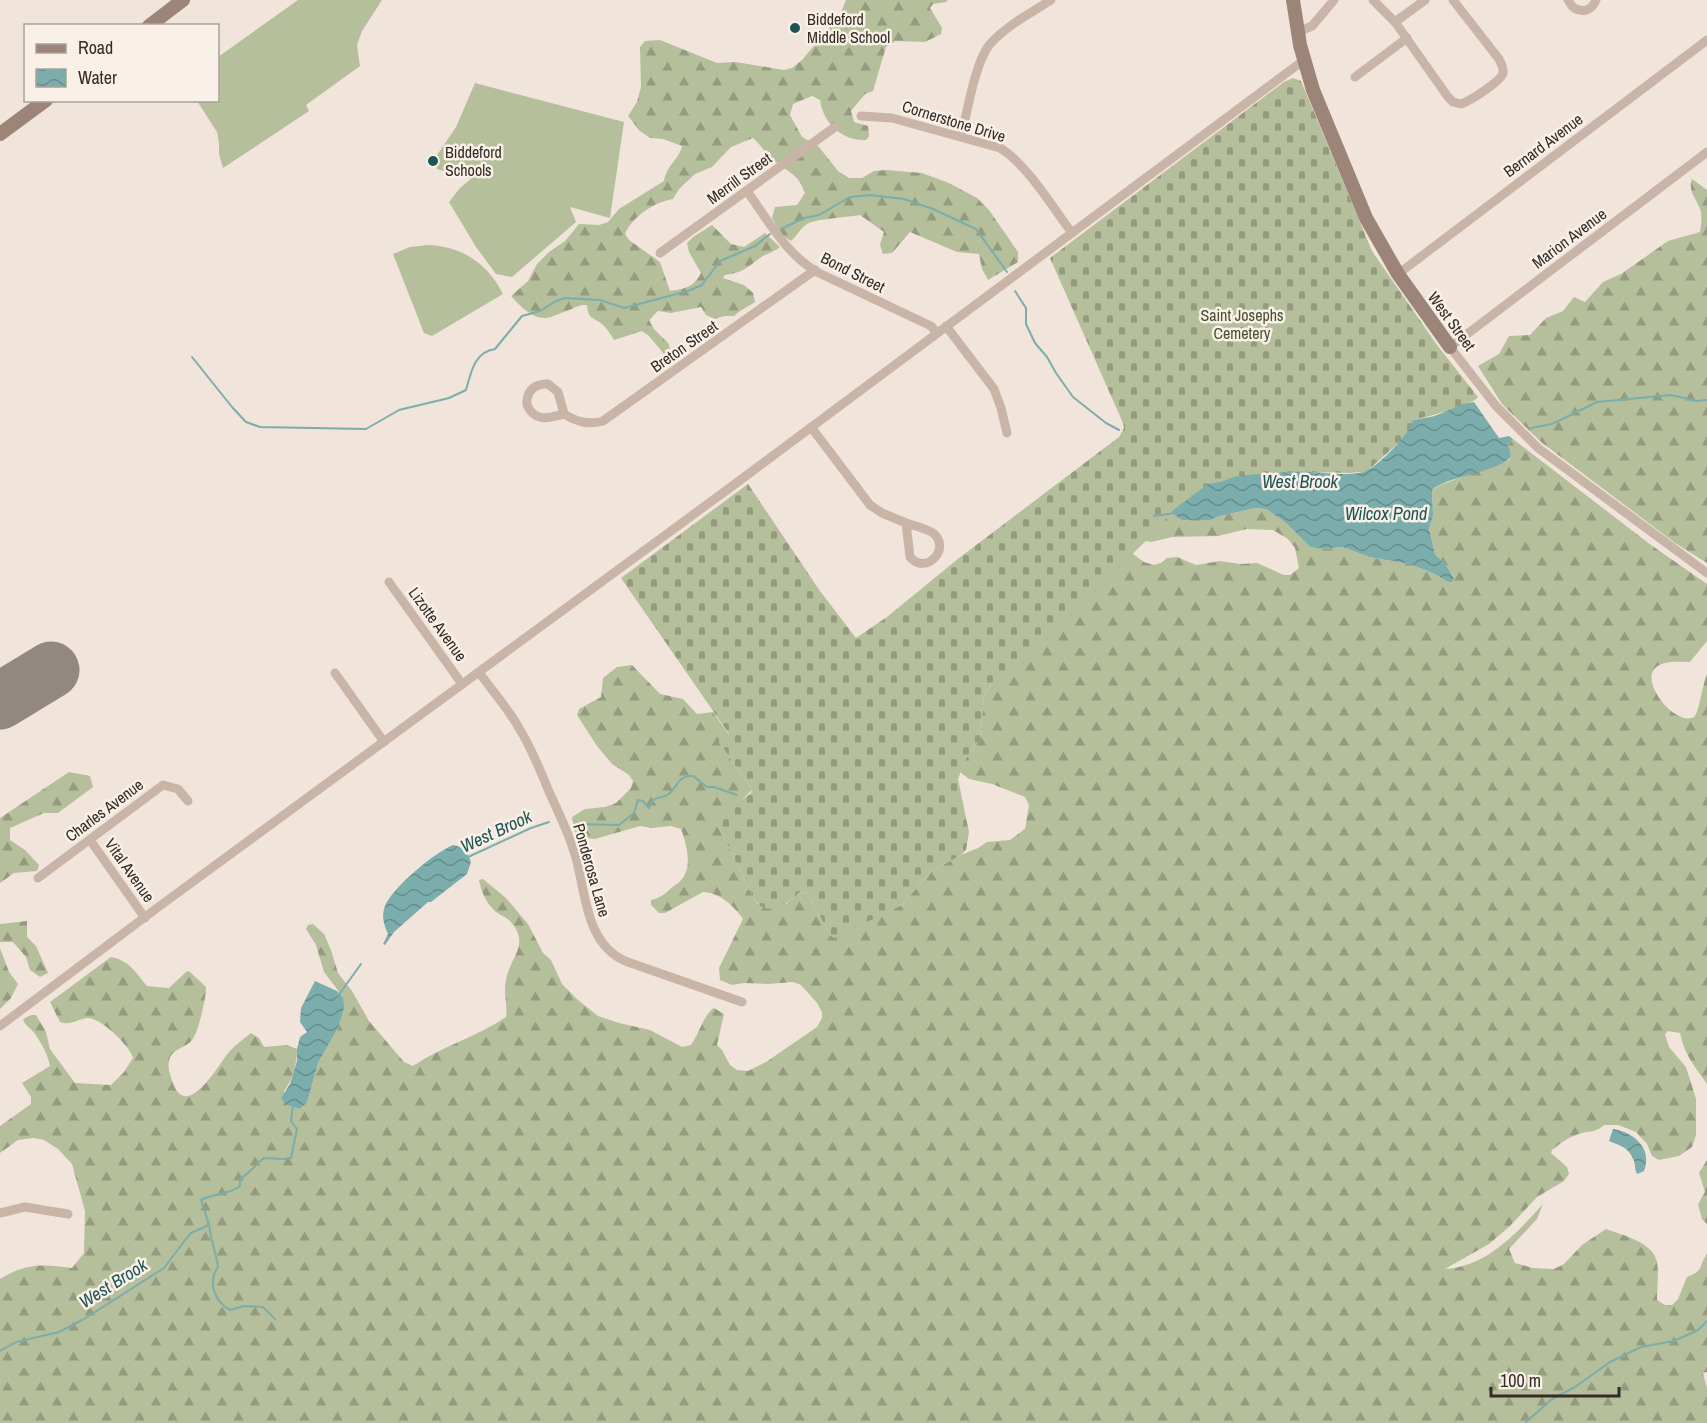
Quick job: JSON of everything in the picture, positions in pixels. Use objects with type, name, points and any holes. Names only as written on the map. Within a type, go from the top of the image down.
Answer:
[{"type":"street","points":[[151,24],[183,0]]},
{"type":"street","points":[[960,137],[979,66],[987,48],[1005,31],[1051,0]]},
{"type":"street","name":"West Street","points":[[1293,0],[1304,60],[1322,112],[1355,192],[1378,242],[1450,347],[1491,400],[1532,443],[1707,573]]},
{"type":"street","points":[[1298,32],[1312,26],[1334,0]]},
{"type":"street","points":[[1373,0],[1395,22],[1448,97],[1458,104],[1467,101],[1496,81],[1502,75],[1503,68],[1499,59],[1453,0]]},
{"type":"street","points":[[1395,22],[1425,0]]},
{"type":"street","points":[[1568,0],[1574,8],[1583,11],[1592,8],[1596,0]]},
{"type":"street","points":[[1354,77],[1407,38]]},
{"type":"street","name":"Bernard Avenue","points":[[1398,274],[1707,40]]},
{"type":"street","points":[[0,1026],[1304,60]]},
{"type":"street","points":[[0,134],[43,102]]},
{"type":"street","name":"Cornerstone Drive","points":[[861,116],[884,116],[993,146],[1010,155],[1022,166],[1072,233]]},
{"type":"street","name":"Merrill Street","points":[[660,253],[835,127]]},
{"type":"street","name":"Marion Avenue","points":[[1450,347],[1707,152]]},
{"type":"street","name":"Bond Street","points":[[747,191],[788,247],[804,263],[931,326],[937,333]]},
{"type":"street","name":"Breton Street","points":[[564,414],[560,396],[552,386],[539,385],[529,392],[527,405],[535,416],[543,419],[564,414],[580,422],[603,421],[815,270]]},
{"type":"street","points":[[946,326],[994,389],[1002,408],[1007,433]]},
{"type":"street","points":[[811,427],[870,505],[882,513],[925,529],[938,540],[940,549],[930,562],[924,565],[919,564],[910,557],[906,523]]},
{"type":"street","name":"Lizotte Avenue","points":[[389,582],[462,684]]},
{"type":"street","name":"Ponderosa Lane","points":[[479,672],[518,725],[529,745],[573,847],[589,914],[594,929],[603,944],[625,961],[742,1002]]},
{"type":"street","points":[[335,673],[384,741]]},
{"type":"street","name":"Charles Avenue","points":[[38,878],[163,785],[175,787],[183,792],[188,801]]},
{"type":"street","name":"Vital Avenue","points":[[90,840],[145,918]]},
{"type":"street","points":[[0,1213],[26,1207],[68,1214]]},
{"type":"green space","points":[[298,0],[382,0],[362,31],[357,45],[360,66],[306,105],[309,111],[223,168],[217,132],[198,102],[219,102],[219,56]]},
{"type":"green space","points":[[846,0],[948,0],[933,4],[930,8],[942,28],[941,34],[925,42],[895,41],[886,47],[873,91],[865,94],[851,111],[854,122],[868,126],[869,136],[866,140],[857,140],[835,129],[825,116],[820,100],[812,96],[793,104],[790,115],[802,137],[819,147],[838,171],[849,178],[862,178],[874,171],[886,170],[922,173],[949,183],[977,198],[989,210],[1018,252],[1018,262],[988,280],[982,269],[979,254],[957,252],[910,232],[892,253],[883,254],[880,245],[884,232],[860,215],[811,222],[803,227],[791,241],[782,235],[772,218],[775,207],[797,205],[805,193],[799,181],[772,159],[753,138],[731,147],[712,167],[695,174],[679,189],[673,199],[658,203],[644,211],[625,234],[629,240],[660,262],[670,291],[689,286],[698,278],[701,273],[689,252],[687,243],[712,225],[731,244],[744,247],[765,233],[780,247],[741,271],[725,275],[723,278],[744,285],[753,293],[755,302],[734,316],[714,319],[706,315],[701,307],[671,313],[658,311],[649,320],[654,329],[669,344],[670,351],[664,354],[642,331],[614,340],[602,324],[591,317],[587,305],[545,318],[534,315],[519,305],[511,296],[528,281],[537,264],[549,252],[565,241],[579,224],[599,225],[608,222],[619,209],[664,181],[678,155],[682,146],[663,139],[650,138],[640,131],[628,116],[637,102],[641,87],[640,47],[645,41],[660,40],[717,63],[736,62],[784,70],[792,68],[802,60],[840,15]]},
{"type":"green space","name":"Saint Josephs Cemetery","points":[[1293,78],[1301,81],[1372,251],[1437,345],[1478,397],[1458,407],[1413,420],[1412,427],[1403,439],[1367,471],[1233,477],[1208,484],[1172,511],[1157,530],[1114,572],[1011,664],[992,683],[984,695],[980,740],[967,756],[958,779],[969,832],[966,850],[961,855],[930,872],[902,905],[834,938],[807,893],[800,892],[783,905],[771,909],[759,905],[717,823],[719,816],[752,790],[719,742],[729,734],[621,578],[748,484],[820,591],[856,638],[887,617],[959,558],[1119,437],[1124,428],[1050,258],[1284,82]]},
{"type":"green space","points":[[475,83],[624,122],[610,218],[570,207],[576,222],[512,277],[496,274],[476,247],[449,202],[471,179],[437,169],[435,158],[456,127]]},
{"type":"green space","points":[[1692,179],[1707,190],[1707,563],[1675,543],[1541,442],[1502,404],[1478,366],[1499,354],[1509,336],[1530,335],[1546,318],[1563,311],[1574,297],[1585,302],[1603,282],[1621,274],[1668,241],[1700,232],[1701,212],[1692,192]]},
{"type":"green space","points":[[428,245],[452,249],[473,259],[490,274],[503,294],[432,336],[424,333],[393,254],[410,247]]},
{"type":"green space","points":[[1513,439],[1651,545],[1707,584],[1707,641],[1690,662],[1662,664],[1654,669],[1652,678],[1659,698],[1676,715],[1686,718],[1696,715],[1707,674],[1707,1084],[1687,1054],[1680,1033],[1668,1031],[1665,1034],[1669,1047],[1686,1067],[1696,1099],[1696,1135],[1692,1147],[1679,1156],[1659,1160],[1652,1156],[1647,1144],[1636,1132],[1618,1125],[1604,1125],[1596,1130],[1570,1138],[1562,1142],[1551,1153],[1567,1167],[1569,1174],[1564,1181],[1537,1197],[1509,1227],[1489,1244],[1445,1269],[1474,1262],[1500,1247],[1543,1204],[1537,1219],[1509,1249],[1515,1263],[1533,1268],[1554,1269],[1564,1264],[1582,1245],[1606,1229],[1636,1240],[1650,1249],[1657,1262],[1657,1300],[1665,1305],[1672,1305],[1678,1299],[1687,1277],[1699,1270],[1707,1254],[1707,1372],[1703,1373],[1707,1388],[1707,1423],[0,1423],[0,1279],[27,1267],[72,1268],[84,1253],[85,1211],[72,1164],[58,1149],[44,1140],[34,1138],[18,1140],[0,1153],[0,1126],[31,1104],[31,1097],[22,1083],[50,1066],[42,1046],[23,1019],[36,1015],[46,1032],[50,1049],[75,1083],[111,1085],[124,1072],[133,1058],[127,1047],[107,1027],[94,1019],[60,1022],[50,1002],[111,957],[127,964],[147,986],[169,988],[189,971],[206,987],[202,1014],[195,1036],[176,1051],[169,1061],[169,1071],[175,1088],[182,1095],[189,1096],[205,1084],[232,1048],[251,1033],[259,1038],[264,1047],[287,1045],[297,1049],[294,1071],[284,1091],[286,1105],[298,1109],[307,1103],[318,1063],[338,1028],[343,997],[324,972],[316,945],[306,929],[308,925],[313,924],[324,934],[338,973],[352,991],[369,1021],[404,1062],[413,1066],[506,1017],[506,980],[518,950],[519,936],[509,920],[496,912],[488,903],[479,880],[483,879],[506,898],[528,924],[543,953],[551,960],[562,984],[598,1016],[650,1030],[682,1047],[691,1045],[707,1015],[714,1008],[724,1014],[717,1045],[730,1065],[737,1070],[748,1071],[766,1062],[817,1027],[822,1018],[822,1012],[801,985],[793,982],[732,985],[720,980],[719,968],[743,919],[731,905],[720,897],[703,892],[665,913],[659,913],[651,905],[651,900],[680,882],[685,874],[688,854],[681,829],[671,826],[651,828],[640,826],[595,839],[576,837],[572,817],[585,809],[605,807],[616,803],[631,788],[633,781],[629,775],[612,764],[577,715],[579,709],[601,697],[603,678],[617,667],[632,665],[660,694],[683,699],[697,714],[713,712],[729,735],[719,742],[752,790],[717,823],[754,899],[757,904],[786,904],[800,892],[807,893],[831,936],[902,905],[930,872],[987,842],[1010,840],[1025,829],[1029,805],[1025,797],[992,784],[969,779],[960,772],[967,756],[980,740],[984,695],[1012,653],[1125,548],[1144,562],[1154,565],[1167,558],[1177,557],[1196,565],[1220,561],[1240,564],[1257,563],[1284,575],[1290,575],[1299,568],[1295,548],[1288,539],[1273,530],[1247,529],[1218,536],[1172,537],[1151,542],[1140,540],[1179,479],[1311,472],[1240,476],[1210,520],[1255,508],[1266,509],[1285,522],[1310,547],[1323,549],[1343,547],[1369,557],[1409,564],[1452,582],[1454,577],[1435,554],[1429,527],[1433,516],[1432,490],[1509,460],[1510,449],[1507,445]]},
{"type":"green space","points":[[69,772],[90,776],[93,787],[58,813],[44,813],[10,828],[10,840],[25,850],[39,865],[37,871],[14,873],[0,883],[0,818]]},
{"type":"green space","points":[[27,921],[27,937],[36,946],[48,973],[40,977],[30,970],[26,957],[13,942],[0,942],[0,924]]},
{"type":"green space","points":[[0,948],[9,972],[18,984],[11,998],[0,1009]]},
{"type":"green space","points":[[1707,1160],[1707,1224],[1702,1219],[1698,1204],[1705,1192],[1699,1173]]},
{"type":"water","name":"Wilcox Pond","points":[[1474,402],[1499,438],[1509,436],[1513,439],[1507,445],[1511,457],[1503,463],[1448,481],[1432,490],[1433,516],[1429,528],[1435,554],[1454,578],[1452,582],[1409,564],[1369,557],[1343,547],[1323,549],[1310,547],[1285,522],[1266,509],[1255,508],[1210,520],[1182,520],[1172,513],[1208,484],[1233,477],[1293,472],[1344,474],[1363,472],[1392,450],[1411,426],[1413,420],[1435,416],[1463,404]]},
{"type":"water","points":[[453,845],[462,848],[470,859],[467,874],[428,902],[394,932],[385,945],[383,944],[388,934],[383,913],[389,898],[415,871],[435,855]]},
{"type":"water","points":[[315,981],[337,991],[343,997],[344,1008],[338,1028],[318,1063],[307,1103],[299,1109],[286,1105],[281,1098],[290,1084],[297,1061],[300,1037],[307,1032],[300,1022],[301,1008]]},
{"type":"water","points":[[1613,1129],[1628,1134],[1640,1143],[1646,1156],[1644,1171],[1637,1174],[1629,1152],[1609,1141]]},
{"type":"waterway","points":[[781,229],[804,218],[819,215],[850,197],[870,195],[904,199],[933,209],[976,229],[1007,272]]},
{"type":"waterway","points":[[192,357],[246,422],[260,427],[366,429],[399,410],[449,398],[466,390],[478,359],[482,354],[495,349],[522,316],[540,311],[565,298],[600,300],[624,308],[688,291],[702,285],[720,261],[755,246],[770,234]]},
{"type":"waterway","points":[[1015,291],[1026,308],[1026,324],[1035,343],[1073,397],[1106,423],[1119,430]]},
{"type":"waterway","name":"West Brook","points":[[1531,428],[1552,424],[1597,402],[1671,395],[1696,401],[1707,400]]},
{"type":"waterway","name":"West Brook","points":[[1154,516],[1175,513]]},
{"type":"waterway","name":"West Brook","points":[[575,824],[619,825],[634,813],[638,800],[643,801],[649,808],[653,800],[667,795],[688,776],[693,776],[707,787],[714,787],[737,795]]},
{"type":"waterway","name":"West Brook","points":[[466,858],[549,822]]},
{"type":"waterway","name":"West Brook","points":[[338,996],[361,964]]},
{"type":"waterway","name":"West Brook","points":[[0,1351],[16,1342],[59,1332],[84,1319],[164,1268],[191,1233],[207,1226],[208,1221],[201,1200],[236,1189],[240,1186],[240,1179],[264,1158],[291,1158],[297,1129],[291,1121],[293,1105]]},
{"type":"waterway","points":[[209,1223],[218,1267],[213,1285],[220,1302],[230,1310],[244,1306],[263,1307],[275,1319]]},
{"type":"waterway","points":[[1525,1423],[1552,1399],[1575,1387],[1610,1362],[1641,1347],[1674,1341],[1698,1330],[1707,1321]]},
{"type":"runway","points":[[0,701],[51,670]]},
{"type":"place","name":"Biddeford Middle School","points":[[795,28]]},
{"type":"place","name":"Biddeford Schools","points":[[433,161]]}]
